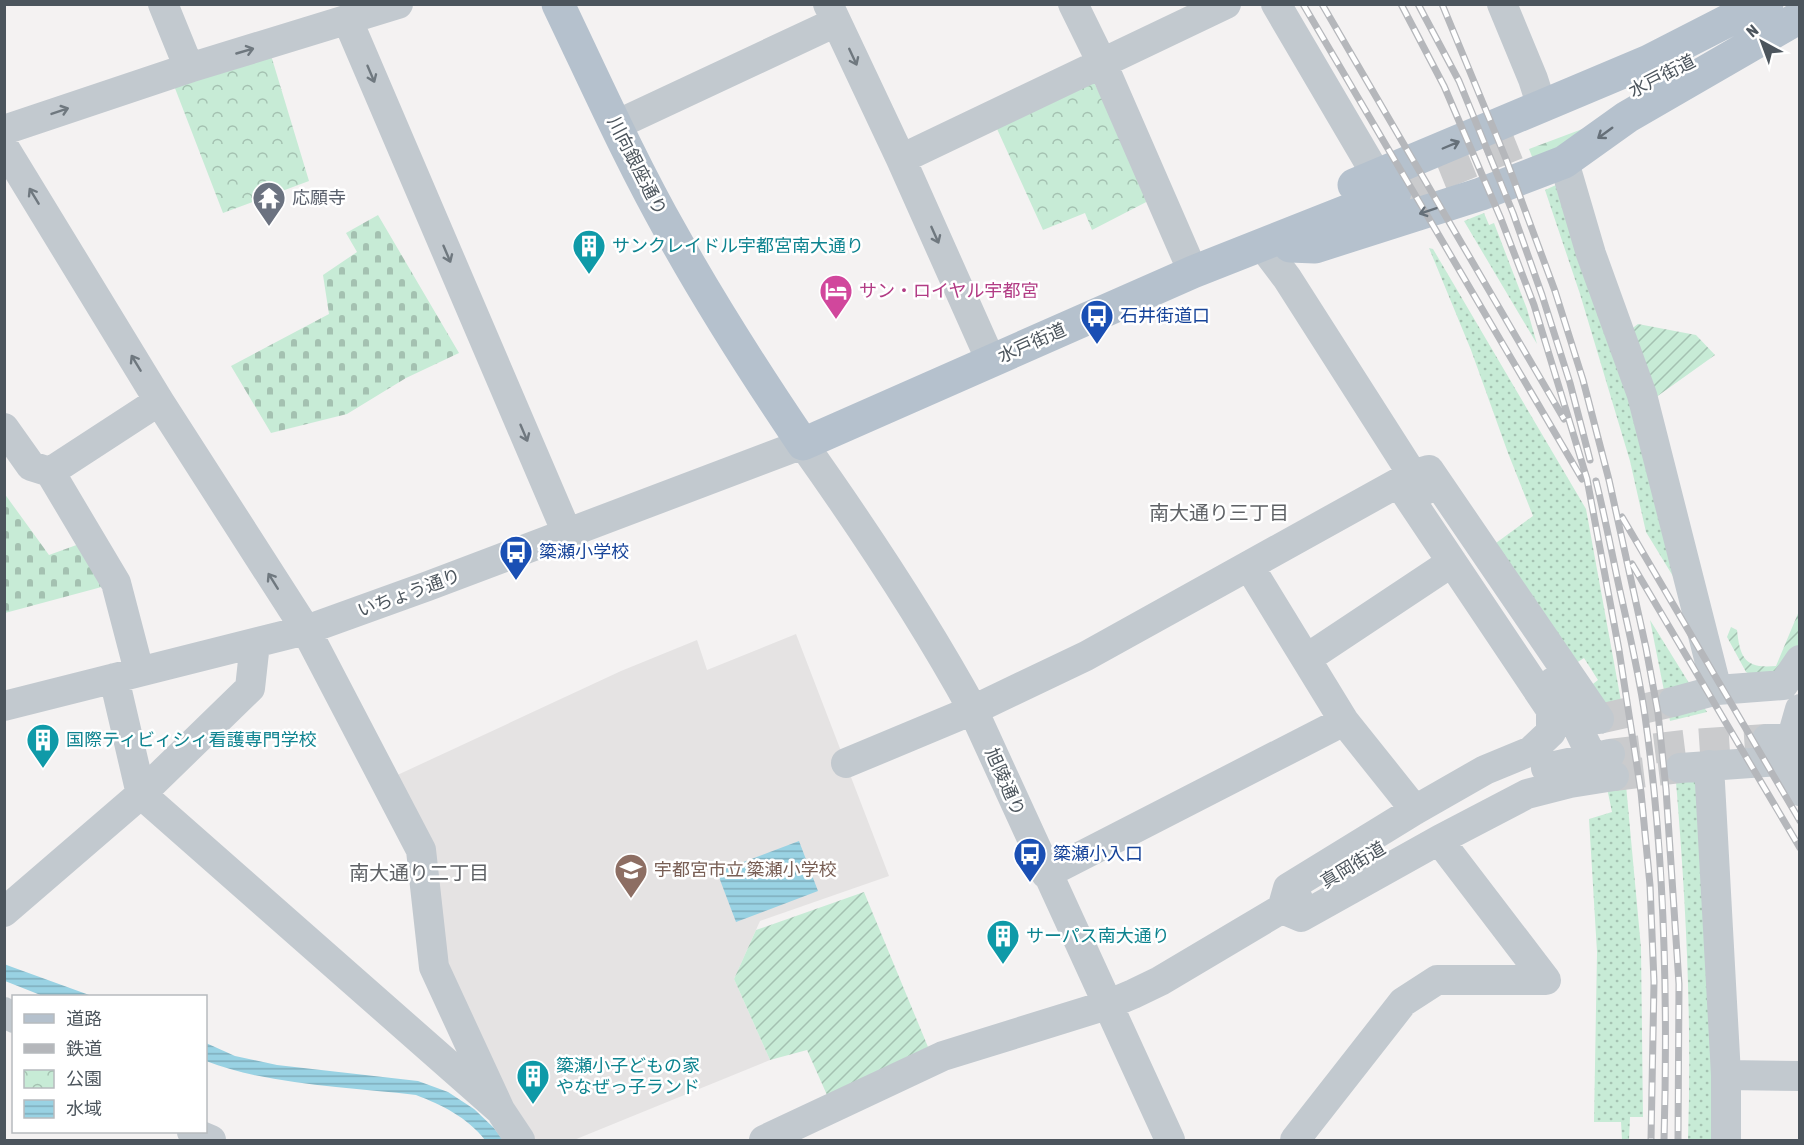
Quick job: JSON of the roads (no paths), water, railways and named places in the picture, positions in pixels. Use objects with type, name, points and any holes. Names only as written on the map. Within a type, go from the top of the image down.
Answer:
[{"type":"main road","name":"川向銀座通り","points":[[558,4],[672,234],[753,370],[803,444]]},
{"type":"main road","points":[[1193,272],[1244,232],[1386,184],[1542,107],[1649,61],[1733,18],[1767,4]]},
{"type":"main road","name":"水戸街道","points":[[1526,139],[1674,71],[1793,4]]},
{"type":"main road","points":[[1262,245],[1315,247],[1481,194],[1564,162],[1627,117],[1800,16]]},
{"type":"main road","name":"水戸街道","points":[[803,444],[1193,272],[1262,245],[1386,184]]},
{"type":"street","points":[[163,4],[189,68]]},
{"type":"street","points":[[4,130],[189,68],[398,4]]},
{"type":"street","points":[[1073,4],[1102,63],[1193,272]]},
{"type":"street","points":[[900,159],[1226,4]]},
{"type":"street","points":[[1276,4],[1386,184]]},
{"type":"street","points":[[1509,7],[1542,107]]},
{"type":"street","points":[[616,125],[833,10],[991,361]]},
{"type":"street","points":[[348,21],[567,533]]},
{"type":"street","points":[[4,147],[159,401],[306,630],[421,850],[434,967],[500,1110],[520,1140]]},
{"type":"street","points":[[1564,162],[1591,254],[1642,395],[1717,690]]},
{"type":"street","points":[[1262,245],[1287,278],[1406,479],[1452,562],[1551,710],[1551,732],[1531,751],[1485,770],[1288,888],[1282,909],[1301,917],[1527,794],[1570,783],[1605,762],[1562,695],[1406,479]]},
{"type":"street","points":[[50,472],[159,401]]},
{"type":"street","points":[[4,428],[31,466],[50,472],[116,583],[141,794],[500,1110]]},
{"type":"street","name":"いちょう通り","points":[[4,706],[306,630],[803,444]]},
{"type":"street","name":"旭陵通り","points":[[803,444],[908,597],[973,710],[1046,874],[1170,1140]]},
{"type":"street","points":[[846,763],[973,710],[1086,656],[1406,479],[1429,470],[1599,719]]},
{"type":"street","points":[[1306,659],[1452,562]]},
{"type":"street","points":[[1249,566],[1344,721],[1415,810]]},
{"type":"street","points":[[9,898],[141,794],[250,688],[255,643]]},
{"type":"street","points":[[1673,702],[1717,690],[1783,686],[1800,660]]},
{"type":"street","points":[[1800,709],[1788,747],[1800,791]]},
{"type":"street","points":[[1046,874],[1344,721]]},
{"type":"street","points":[[1726,1140],[1726,1075],[1695,766],[1788,747]]},
{"type":"street","name":"真岡街道","points":[[769,1140],[943,1056],[1107,1005],[1160,981],[1461,801],[1523,774],[1605,762]]},
{"type":"street","points":[[1295,1140],[1403,1002],[1437,980],[1546,980],[1439,840]]},
{"type":"street","points":[[1726,1075],[1800,1076]]},
{"type":"street","points":[[196,1133],[211,1140]]},
{"type":"water","points":[[799,841],[818,891],[736,922],[717,872]]},
{"type":"water","points":[[4,964],[89,995],[40,995],[5,981]]},
{"type":"water","points":[[207,1043],[235,1056],[277,1065],[418,1081],[448,1092],[474,1109],[503,1140],[485,1140],[454,1113],[416,1095],[282,1080],[230,1069],[207,1061]]},
{"type":"tunnel","points":[[1395,192],[1526,139]]},
{"type":"tunnel","points":[[1599,719],[1673,702]]},
{"type":"tunnel","points":[[1610,754],[1691,744],[1767,739]]},
{"type":"tunnel","points":[[1614,776],[1680,768]]},
{"type":"railway","points":[[1303,4],[1582,479]]},
{"type":"railway","points":[[1322,4],[1564,419]]},
{"type":"railway","points":[[1401,4],[1444,86],[1501,219],[1534,305],[1587,479],[1619,650],[1641,792],[1650,885],[1654,982],[1651,1140]]},
{"type":"railway","points":[[1418,4],[1459,81],[1513,213],[1570,383],[1590,460]]},
{"type":"railway","points":[[1442,4],[1506,159],[1555,291],[1583,380],[1609,480],[1646,648],[1658,713],[1666,789],[1679,984],[1678,1140]]},
{"type":"railway","points":[[1596,481],[1637,669],[1652,769],[1664,928],[1666,1034],[1664,1140]]},
{"type":"railway","points":[[1622,517],[1800,821]]},
{"type":"railway","points":[[1632,564],[1800,848]]},
{"type":"place","name":"応願寺","points":[[269,227]]},
{"type":"place","name":"サンクレイドル宇都宮南大通り","points":[[589,275]]},
{"type":"place","name":"サン・ロイヤル宇都宮","points":[[836,320]]},
{"type":"place","name":"石井街道口","points":[[1097,345]]},
{"type":"place","name":"簗瀬小学校","points":[[516,581]]},
{"type":"place","name":"国際ティビィシィ看護専門学校","points":[[43,769]]},
{"type":"place","name":"簗瀬小入口","points":[[1030,883]]},
{"type":"place","name":"宇都宮市立 簗瀬小学校","points":[[631,899]]},
{"type":"place","name":"サーパス南大通り","points":[[1003,965]]},
{"type":"place","name":"簗瀬小子どもの家 やなぜっ子ランド","points":[[533,1105]]},
{"type":"district","name":"南大通り三丁目","points":[[1219,513]]},
{"type":"district","name":"南大通り二丁目","points":[[419,873]]}]
